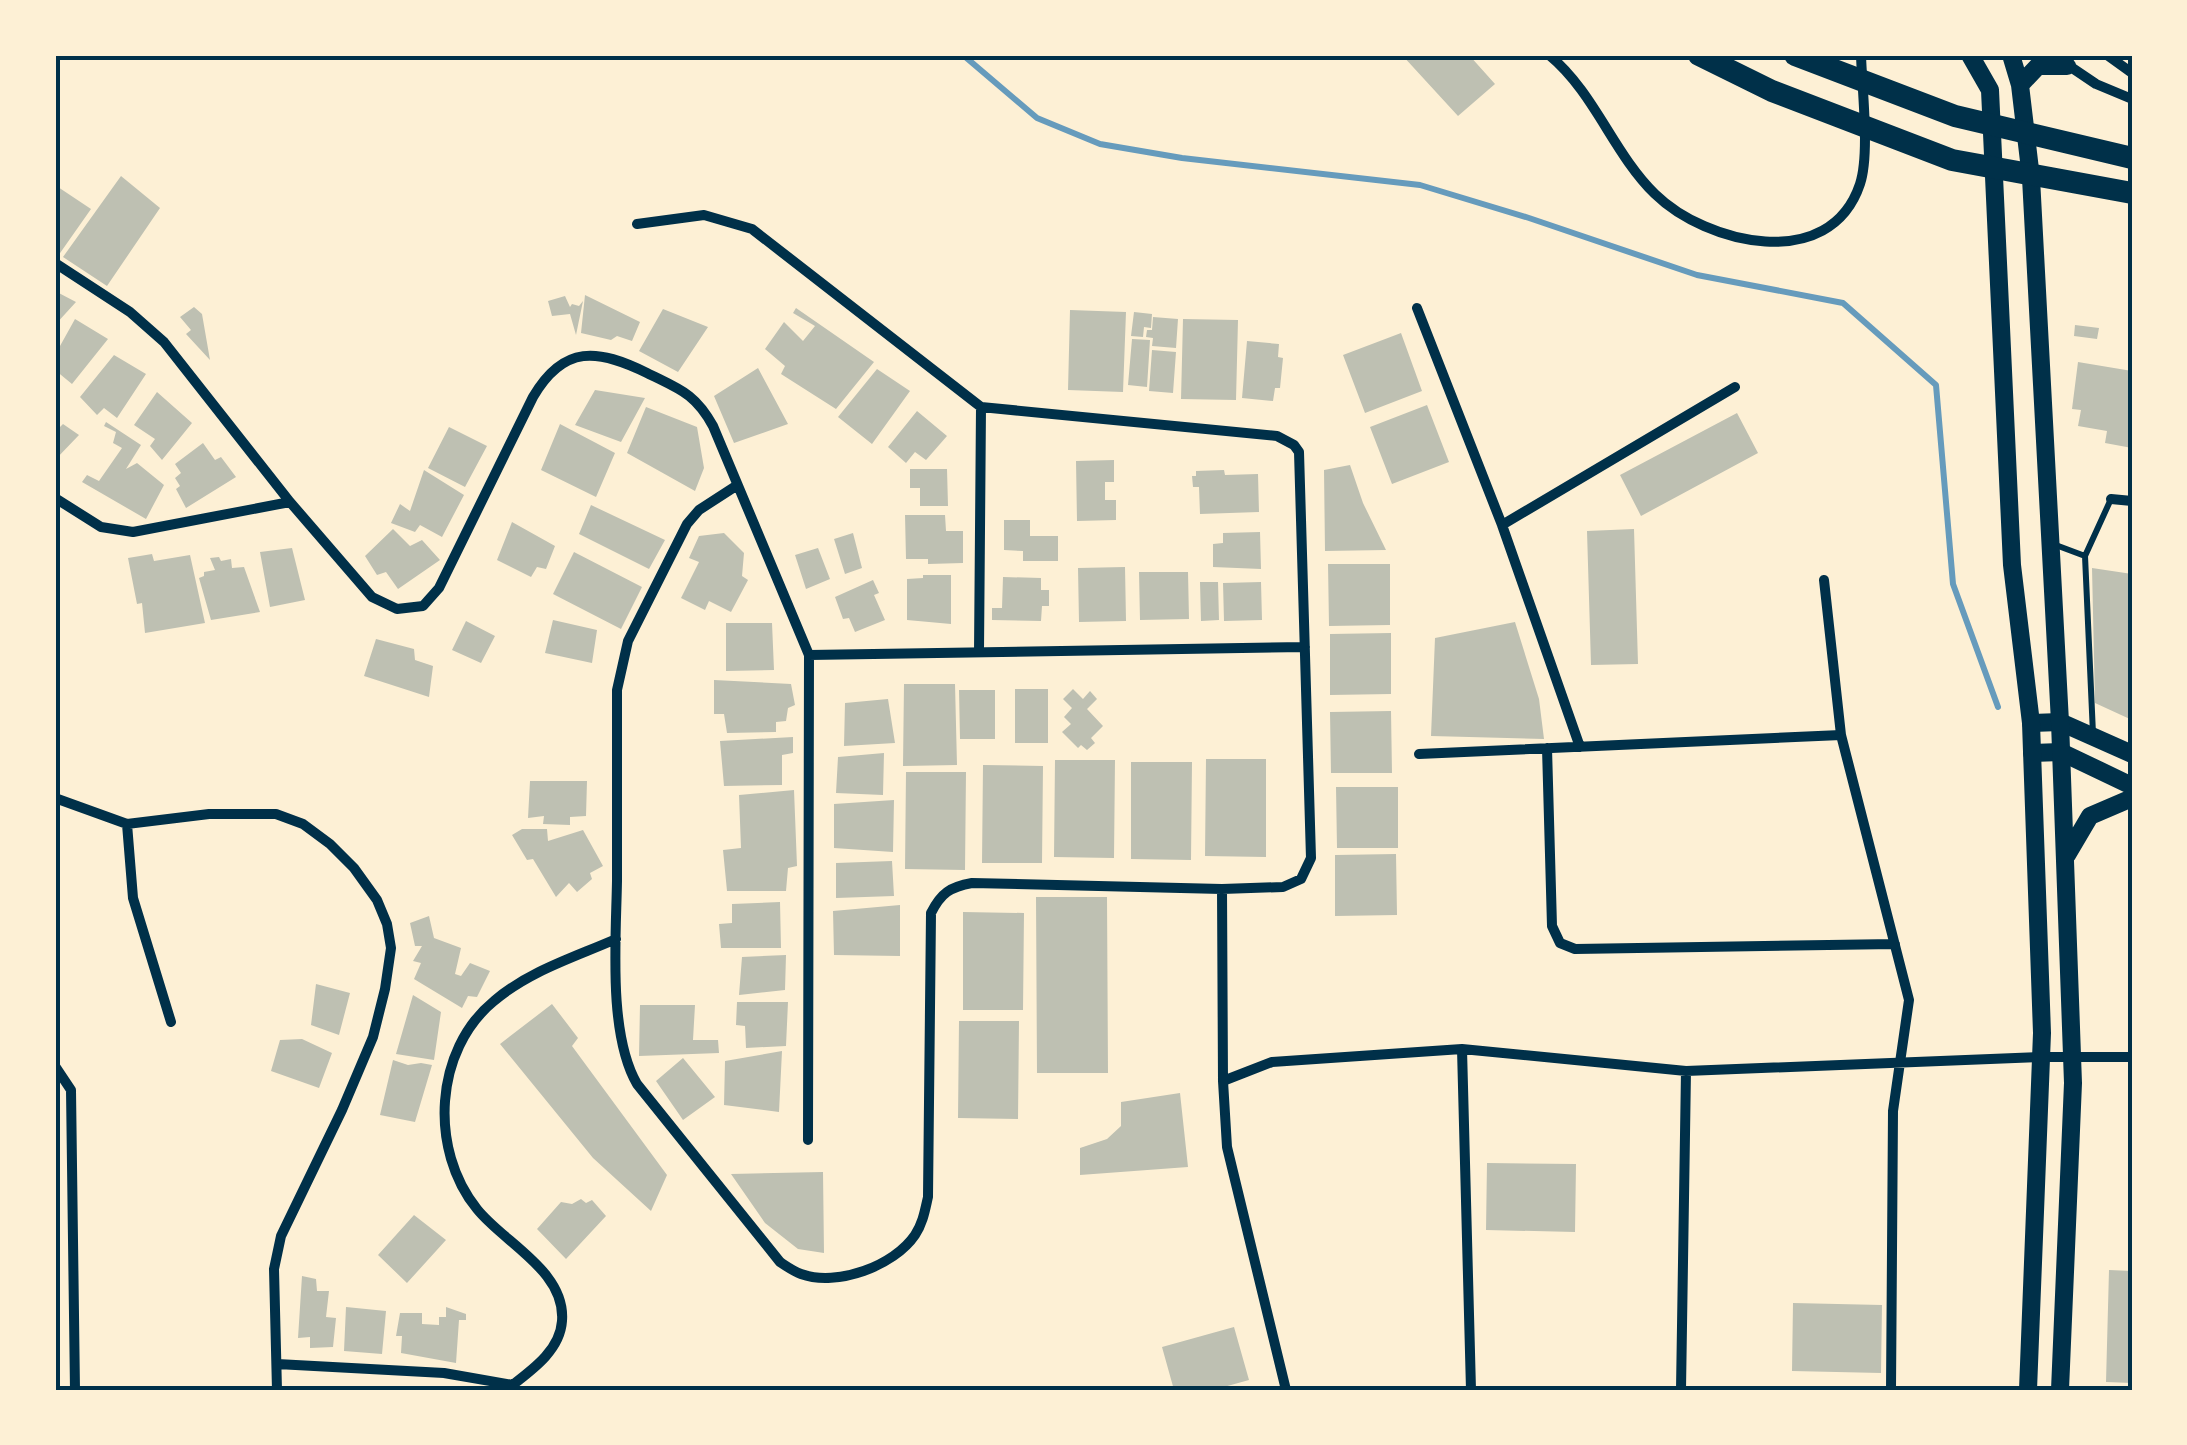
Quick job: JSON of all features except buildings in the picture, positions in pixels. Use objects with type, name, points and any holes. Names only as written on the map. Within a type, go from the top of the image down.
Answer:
[{"type":"highway","points":[[1698,55],[1772,92],[1952,160],[2120,192]]},
{"type":"highway","points":[[1796,55],[1955,116],[2132,158]]},
{"type":"main road","points":[[1970,55],[1990,90],[2012,566],[2031,723],[2042,1057],[2028,1390]]},
{"type":"main road","points":[[2011,55],[2020,85],[2031,178],[2060,722],[2072,1056],[2060,1390]]},
{"type":"main road","points":[[2020,85],[2038,66],[2060,61]]},
{"type":"main road","points":[[2031,723],[2060,722],[2132,754]]},
{"type":"main road","points":[[2032,753],[2061,752],[2132,786]]},
{"type":"main road","points":[[2065,860],[2090,816],[2132,798]]},
{"type":"street","points":[[1549,55],[1575,80],[1652,190],[1678,215],[1770,242],[1806,239],[1829,229],[1848,207],[1861,183],[1861,55]]},
{"type":"street","points":[[2107,55],[2132,74]]},
{"type":"street","points":[[2060,61],[2096,84],[2132,98]]},
{"type":"street","points":[[638,224],[704,215],[752,229],[981,408],[1277,436],[1294,444],[1298,452],[1311,858],[1301,879],[1283,887],[1222,889],[972,882],[953,886],[939,896],[931,913],[928,1197],[923,1219],[914,1237],[896,1253],[861,1271],[839,1276],[818,1278],[798,1274],[780,1262],[637,1084],[622,1047],[616,939],[618,690],[622,657],[687,524],[709,502],[736,486]]},
{"type":"street","points":[[55,263],[130,312],[164,342],[290,502],[372,597],[397,609],[423,606],[439,588],[542,383],[561,363],[598,355],[615,357],[692,395],[713,426],[809,655],[808,1140]]},
{"type":"street","points":[[1417,308],[1502,525],[1580,747]]},
{"type":"street","points":[[1502,525],[1735,387]]},
{"type":"street","points":[[979,652],[981,408]]},
{"type":"street","points":[[55,498],[102,527],[133,532],[290,502]]},
{"type":"street","points":[[2111,499],[2132,501]]},
{"type":"street","points":[[1824,580],[1841,735],[1908,1000],[1894,1112],[1891,1390]]},
{"type":"street","points":[[809,655],[1305,647]]},
{"type":"street","points":[[1418,754],[1841,735]]},
{"type":"street","points":[[1547,748],[1552,926],[1560,943],[1575,950],[1895,944]]},
{"type":"street","points":[[55,798],[127,824],[209,814],[276,814],[303,824],[354,868],[377,900],[387,924],[390,948],[373,1037],[281,1236],[274,1269],[276,1390]]},
{"type":"street","points":[[127,824],[133,898],[171,1022]]},
{"type":"street","points":[[1222,889],[1223,1081],[1228,1147],[1284,1389]]},
{"type":"street","points":[[276,1364],[444,1373],[510,1387],[544,1360],[559,1336],[563,1318],[559,1299],[550,1280],[490,1224],[462,1184],[445,1139],[448,1079],[460,1044],[493,1001],[545,969],[616,939]]},
{"type":"street","points":[[1223,1081],[1272,1062],[1462,1048],[1686,1071],[2072,1056],[2132,1058]]},
{"type":"street","points":[[1462,1048],[1471,1390]]},
{"type":"street","points":[[55,1066],[72,1090],[75,1390]]},
{"type":"street","points":[[1680,1390],[1686,1071]]},
{"type":"lane","points":[[2093,736],[2085,556],[2111,499]]},
{"type":"lane","points":[[2052,543],[2085,556]]},
{"type":"lane","points":[[2060,1390],[2100,1390]]},
{"type":"waterway","points":[[963,55],[1037,118],[1100,144],[1182,158],[1420,185],[1697,275],[1843,303],[1936,385],[1953,584],[1998,707]]}]
